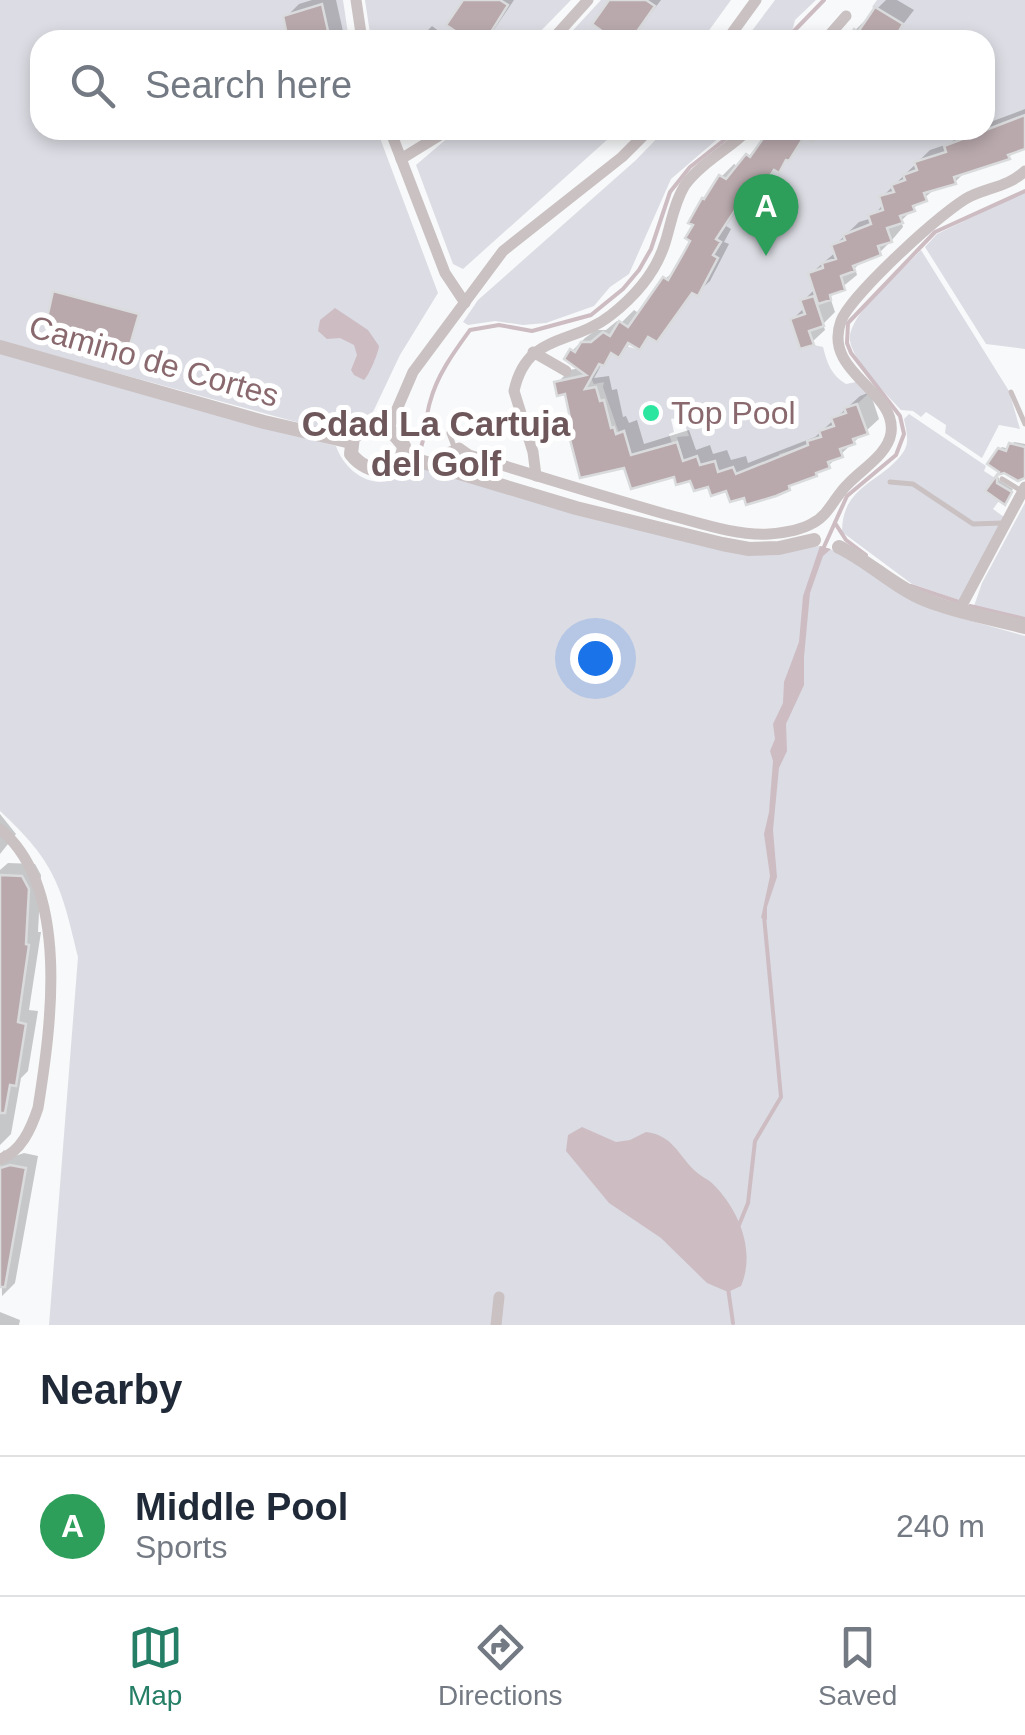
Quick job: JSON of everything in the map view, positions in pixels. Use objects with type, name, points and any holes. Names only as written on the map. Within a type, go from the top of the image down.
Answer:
[{"type":"street","points":[[356,0],[360,30]]},
{"type":"street","points":[[561,30],[588,0]]},
{"type":"street","points":[[734,30],[756,0]]},
{"type":"street","points":[[834,30],[846,16]]},
{"type":"street","points":[[394,140],[445,273],[466,303]]},
{"type":"street","points":[[401,159],[432,140]]},
{"type":"street","points":[[388,430],[413,372],[503,252],[639,140]]},
{"type":"street","points":[[536,476],[533,452],[514,391],[532,352],[609,317],[632,296],[651,274],[686,185],[737,140]]},
{"type":"street","points":[[403,456],[447,459],[536,476],[740,532],[768,534],[812,524],[823,517],[840,492],[883,450],[891,434],[886,412],[845,363],[840,350],[840,322],[847,310],[920,232],[970,196],[1012,183],[1025,171]]},
{"type":"street","name":"Camino de Cortes","points":[[0,347],[264,422],[351,442]]},
{"type":"street","points":[[532,352],[566,371]]},
{"type":"street","points":[[370,426],[388,430],[404,446],[403,456],[390,470],[379,471],[357,462],[351,454],[351,442],[360,430],[370,426]]},
{"type":"street","points":[[447,459],[576,508],[722,544],[749,549],[780,548],[814,540],[839,547],[925,600],[1025,627]]},
{"type":"street","points":[[960,611],[1024,489]]},
{"type":"street","points":[[0,829],[28,861],[36,878],[51,968],[38,1108],[33,1124],[13,1154],[0,1158]]},
{"type":"street","points":[[496,1325],[499,1297]]},
{"type":"lane","points":[[1010,392],[1025,424]]},
{"type":"lane","points":[[447,459],[448,433],[456,415]]},
{"type":"lane","points":[[1002,479],[1024,489]]},
{"type":"lane","points":[[890,482],[914,484],[973,524],[1006,524]]},
{"type":"shaded area","points":[[0,0],[343,0],[348,30],[30,30],[30,140],[381,140],[438,293],[400,355],[373,412],[333,432],[0,341]]},
{"type":"shaded area","points":[[365,0],[571,0],[542,30],[370,30]]},
{"type":"shaded area","points":[[601,0],[731,0],[709,30],[573,30]]},
{"type":"shaded area","points":[[775,0],[816,0],[795,20],[792,30],[752,30]]},
{"type":"shaded area","points":[[877,0],[1025,0],[1025,115],[999,124],[995,129],[995,30],[898,30],[903,24],[872,7]]},
{"type":"shaded area","points":[[445,140],[607,140],[463,269],[453,264],[416,165]]},
{"type":"shaded area","points":[[655,140],[716,140],[671,179],[629,274],[610,287],[594,306],[546,323],[463,322],[478,300]]},
{"type":"shaded area","points":[[802,140],[963,140],[945,146],[946,154],[915,162],[917,170],[891,185],[892,192],[879,197],[882,211],[868,215],[870,225],[831,245],[835,259],[808,273],[814,296],[801,300],[803,314],[790,319],[800,349],[823,347],[837,377],[846,384],[856,382],[868,394],[857,404],[844,408],[844,414],[831,418],[833,427],[820,431],[820,437],[807,441],[807,446],[736,474],[733,467],[720,471],[714,461],[701,465],[697,456],[684,461],[677,437],[689,436],[682,417],[671,419],[672,443],[623,457],[629,448],[625,432],[619,433],[604,382],[594,384],[591,378],[611,354],[619,358],[626,346],[640,350],[647,338],[657,342],[691,294],[698,296],[717,258],[713,254],[720,242],[716,239],[748,191],[755,193],[774,170],[779,172]]},
{"type":"shaded area","points":[[1025,192],[1025,349],[986,344],[925,247],[937,234]]},
{"type":"shaded area","points":[[921,250],[1009,391],[1020,429],[999,425],[982,458],[945,433],[946,425],[926,412],[921,417],[913,411],[901,410],[852,349],[851,330],[857,318]]},
{"type":"shaded area","points":[[335,308],[368,330],[379,346],[364,380],[351,370],[357,355],[354,345],[340,338],[327,339],[318,331],[320,320]]},
{"type":"shaded area","points":[[0,353],[336,446],[345,463],[369,480],[389,481],[420,467],[743,554],[820,546],[845,554],[936,611],[1025,636],[1025,1325],[49,1325],[78,957],[53,876],[33,845],[0,811]]},
{"type":"shaded area","points":[[909,414],[986,466],[984,471],[995,478],[986,491],[999,501],[993,509],[1004,517],[962,601],[912,584],[842,532],[844,516],[856,494],[904,451],[904,419]]},
{"type":"shaded area","points":[[1025,503],[1025,621],[974,606],[982,583]]},
{"type":"shaded area","points":[[820,546],[831,549],[823,556],[810,593],[804,685],[786,724],[787,751],[779,768],[773,830],[777,877],[767,920],[761,918],[770,876],[764,834],[773,761],[770,751],[775,739],[773,724],[783,703],[784,682],[799,642],[803,596]]},
{"type":"shaded area","points":[[582,1127],[616,1142],[646,1132],[662,1137],[713,1184],[737,1218],[746,1245],[741,1286],[728,1292],[707,1283],[661,1238],[609,1203],[566,1151],[568,1135]]},
{"type":"building","points":[[463,0],[500,0],[508,5],[492,30],[454,30],[446,25]]},
{"type":"building","points":[[609,0],[646,0],[655,6],[638,30],[600,30],[592,24]]},
{"type":"building","points":[[322,4],[328,30],[286,30],[283,16]]},
{"type":"building","points":[[875,7],[903,24],[900,30],[859,30]]},
{"type":"building","points":[[1025,115],[1025,149],[1008,155],[1010,159],[954,177],[956,184],[924,193],[927,201],[900,216],[903,223],[887,228],[892,242],[878,246],[881,255],[853,266],[855,271],[841,276],[845,290],[818,304],[808,273],[836,259],[831,245],[845,240],[843,235],[871,224],[868,215],[883,210],[879,196],[894,192],[891,185],[917,170],[914,162],[946,152],[944,146],[960,140],[995,140],[995,126]]},
{"type":"building","points":[[762,140],[802,140],[779,173],[774,170],[755,193],[749,189],[716,239],[721,242],[713,255],[718,258],[698,296],[692,293],[657,342],[648,337],[640,350],[628,343],[619,358],[611,353],[604,366],[599,364],[585,389],[596,387],[600,401],[604,400],[611,428],[616,434],[624,431],[631,455],[677,442],[683,461],[697,456],[700,465],[715,461],[718,472],[733,467],[736,474],[808,445],[807,441],[821,437],[819,431],[834,426],[831,418],[857,404],[868,434],[840,449],[843,457],[828,462],[830,468],[816,473],[817,476],[789,486],[790,490],[776,496],[746,505],[744,498],[730,502],[726,491],[711,496],[708,487],[694,491],[690,481],[676,485],[674,477],[631,489],[624,468],[580,478],[566,424],[571,423],[565,394],[557,396],[554,382],[586,375],[564,359],[581,342],[591,342],[603,332],[610,336],[619,321],[628,327],[663,277],[668,280],[683,254],[690,241],[685,238],[693,225],[688,223],[702,198],[719,175],[726,179],[746,154],[750,157]]},
{"type":"building","points":[[53,291],[139,314],[130,345],[46,323]]},
{"type":"building","points":[[814,296],[824,326],[809,331],[814,345],[800,349],[790,319],[805,314],[800,300]]},
{"type":"building","points":[[1009,443],[1025,447],[1025,478],[1018,481],[1004,473],[997,475],[997,483],[1012,492],[1005,505],[985,491],[999,472],[987,464],[998,448],[1006,451]]},
{"type":"building","points":[[0,875],[22,876],[29,889],[29,945],[18,1022],[26,1024],[16,1086],[10,1085],[5,1113],[0,1113]]},
{"type":"building","points":[[0,1168],[26,1168],[5,1287],[0,1287]]},
{"type":"waterway","points":[[795,30],[824,0]]},
{"type":"waterway","points":[[420,450],[437,382],[470,330],[499,325],[532,331],[591,315],[639,270],[651,249],[670,192],[690,167],[724,140]]},
{"type":"waterway","points":[[823,549],[847,496],[896,455],[904,434],[900,416],[851,353],[848,323],[935,232],[1025,191]]},
{"type":"waterway","points":[[835,523],[846,540],[866,555]]},
{"type":"waterway","points":[[911,586],[959,602]]},
{"type":"waterway","points":[[970,606],[1025,619]]},
{"type":"waterway","points":[[739,1225],[748,1203],[755,1141],[781,1097],[764,916]]},
{"type":"waterway","points":[[728,1288],[733,1323]]},
{"type":"place","name":"Middle Pool","points":[[766,256]]},
{"type":"place","name":"Top Pool","points":[[651,413]]},
{"type":"district","name":"Cdad La Cartuja del Golf","points":[[436,443]]}]
